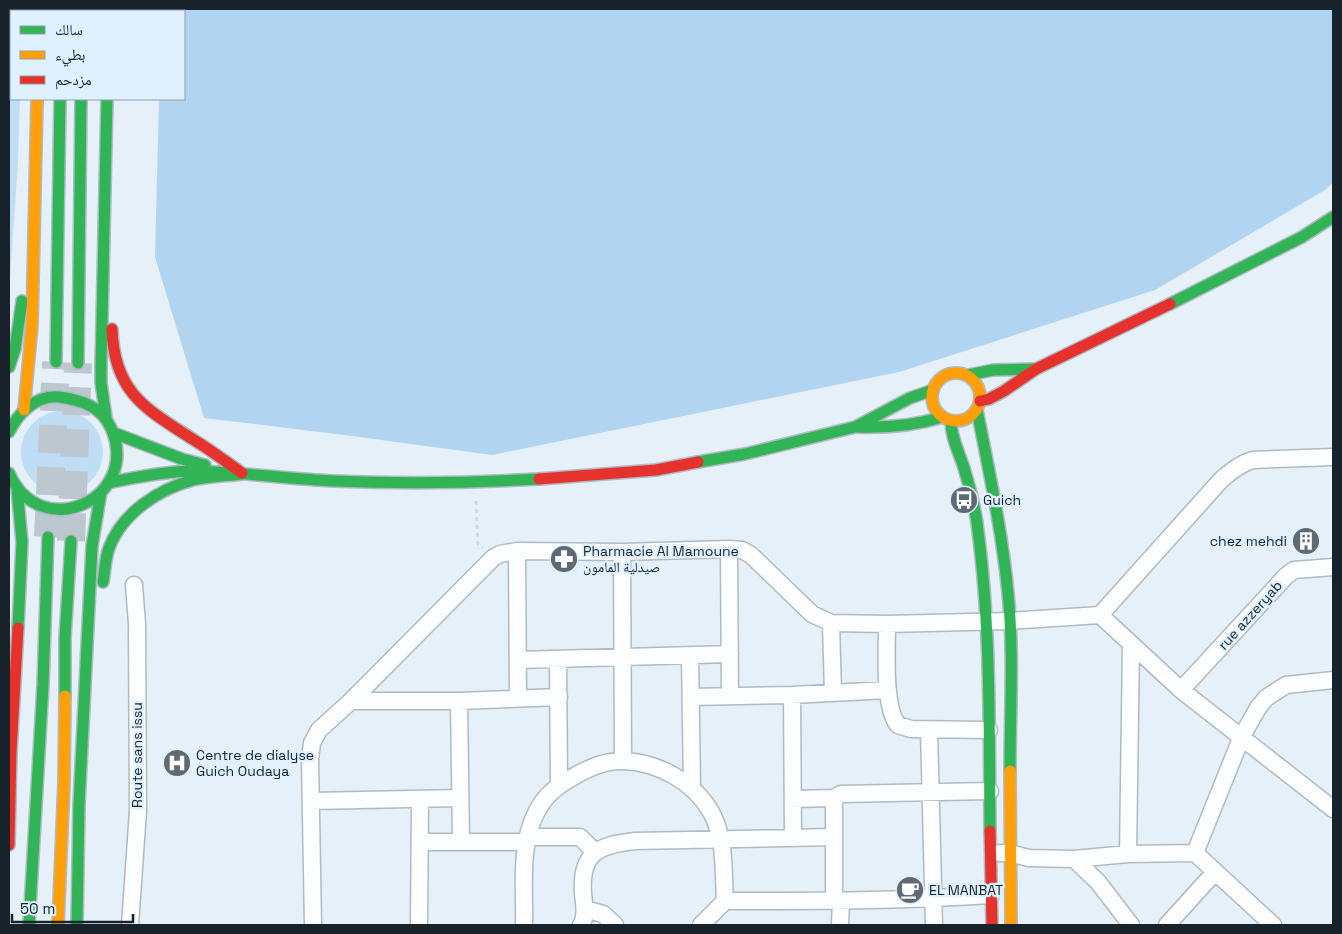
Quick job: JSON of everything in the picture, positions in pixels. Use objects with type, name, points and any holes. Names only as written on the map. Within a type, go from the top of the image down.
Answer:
[{"type":"main road","points":[[24,410],[30,374],[35,265],[37,100]]},
{"type":"main road","points":[[56,362],[60,100]]},
{"type":"main road","points":[[78,363],[81,100]]},
{"type":"main road","points":[[77,925],[79,805],[94,528],[105,488],[116,464],[118,454],[114,433],[106,417],[101,375],[107,100]]},
{"type":"main road","points":[[855,427],[892,428],[947,419],[963,420],[973,414],[978,406],[1036,369],[1240,270],[1333,218]]},
{"type":"main road","points":[[9,367],[15,349],[23,297],[35,265]]},
{"type":"main road","points":[[104,276],[112,314],[114,354],[119,370],[134,395],[148,410],[243,474]]},
{"type":"main road","points":[[968,376],[991,369],[1036,369]]},
{"type":"main road","points":[[992,925],[987,621],[984,572],[978,528],[964,469],[947,419],[934,407],[932,396],[936,384],[947,374],[961,373],[968,376],[976,384],[980,395],[978,406],[982,436],[1002,534],[1008,584],[1010,620],[1009,853],[1011,925]]},
{"type":"main road","points":[[9,474],[17,488],[26,498],[38,505],[58,510],[78,507],[91,501],[105,488],[143,476],[193,471],[334,481],[411,484],[476,483],[606,475],[656,470],[745,454],[855,427],[910,398],[933,390]]},
{"type":"main road","points":[[982,436],[988,410],[1004,390]]},
{"type":"main road","points":[[10,426],[24,410],[36,402],[51,397],[66,396],[81,399],[94,406],[106,417]]},
{"type":"main road","points":[[114,433],[182,459],[243,474]]},
{"type":"main road","points":[[89,614],[103,585],[110,546],[125,522],[146,502],[173,486],[187,481],[243,474]]},
{"type":"main road","points":[[9,845],[10,752],[22,542],[17,488]]},
{"type":"main road","points":[[29,925],[43,685],[48,537]]},
{"type":"main road","points":[[58,925],[64,782],[65,638],[71,541]]},
{"type":"main road","points":[[9,585],[18,605]]},
{"type":"street","points":[[313,925],[310,759],[312,743],[320,730],[493,558],[500,554],[517,551],[742,550],[751,555],[812,614],[831,623],[887,624],[1100,615],[1232,470],[1245,462],[1253,460],[1333,457]]},
{"type":"street","points":[[729,549],[730,696]]},
{"type":"street","points":[[517,551],[518,698]]},
{"type":"street","points":[[622,552],[624,657],[622,761]]},
{"type":"street","name":"rue azzeryab","points":[[1181,690],[1286,576],[1294,570],[1333,567]]},
{"type":"street","name":"Route sans issu","points":[[130,925],[138,811],[137,624],[134,585]]},
{"type":"street","points":[[1100,615],[1181,690],[1333,809]]},
{"type":"street","points":[[831,623],[833,693]]},
{"type":"street","points":[[887,624],[888,690],[892,713],[898,725],[912,729],[929,730],[989,730]]},
{"type":"street","points":[[1128,854],[1131,644]]},
{"type":"street","points":[[518,660],[730,654]]},
{"type":"street","points":[[690,656],[692,787]]},
{"type":"street","points":[[558,658],[559,786]]},
{"type":"street","points":[[1195,853],[1242,736],[1258,708],[1266,698],[1286,684],[1333,680]]},
{"type":"street","points":[[691,697],[792,695],[888,690]]},
{"type":"street","points":[[792,695],[793,837]]},
{"type":"street","points":[[351,701],[460,701],[559,697]]},
{"type":"street","points":[[460,701],[460,842]]},
{"type":"street","points":[[929,730],[929,793],[934,925]]},
{"type":"street","points":[[524,925],[525,868],[528,839],[535,813],[548,794],[585,770],[603,763],[622,761],[648,764],[692,787],[710,810],[722,840],[725,901]]},
{"type":"street","points":[[793,800],[834,798],[841,794],[990,791]]},
{"type":"street","points":[[311,801],[460,798]]},
{"type":"street","points":[[834,798],[833,837],[840,925]]},
{"type":"street","points":[[419,925],[420,799]]},
{"type":"street","points":[[420,842],[580,837],[594,851]]},
{"type":"street","points":[[615,925],[603,914],[583,917],[584,875],[594,851],[616,843],[635,840],[833,837]]},
{"type":"street","points":[[991,852],[1009,853],[1029,858],[1074,859],[1128,854],[1195,853],[1272,925]]},
{"type":"street","points":[[1074,859],[1098,882],[1127,924]]},
{"type":"street","points":[[1167,925],[1215,872]]},
{"type":"street","points":[[701,925],[725,901],[934,899],[991,895]]},
{"type":"path","points":[[476,505],[478,544],[493,558]]},
{"type":"shaded area","points":[[9,9],[22,9],[10,10],[10,100],[20,100],[18,162],[9,293]]},
{"type":"shaded area","points":[[1333,9],[1333,183],[1325,190],[1155,290],[899,372],[492,455],[204,418],[155,257],[159,100],[185,100],[185,10],[161,10]]},
{"type":"shaded area","points":[[54,411],[70,411],[85,418],[96,429],[103,444],[100,468],[91,481],[70,493],[54,493],[39,486],[28,475],[21,460],[21,444],[28,429],[39,418]]},
{"type":"tunnel","points":[[48,537],[56,362]]},
{"type":"tunnel","points":[[71,541],[78,363]]},
{"type":"traffic: fast","points":[[56,362],[60,100]]},
{"type":"traffic: fast","points":[[78,363],[81,100]]},
{"type":"traffic: fast","points":[[106,417],[101,383],[101,366],[107,100]]},
{"type":"traffic: fast","points":[[1170,304],[1302,237],[1333,217]]},
{"type":"traffic: fast","points":[[9,367],[15,349],[22,301]]},
{"type":"traffic: fast","points":[[968,375],[993,370],[1036,369]]},
{"type":"traffic: fast","points":[[698,462],[745,454],[855,427],[910,398],[933,390]]},
{"type":"traffic: fast","points":[[9,432],[17,418],[35,402],[51,397],[67,398],[90,405],[102,414],[111,428],[117,453],[112,475],[101,492],[83,504],[63,509],[42,506],[24,495],[9,473]]},
{"type":"traffic: fast","points":[[977,410],[999,524],[1008,593],[1011,660],[1010,771]]},
{"type":"traffic: fast","points":[[856,427],[900,426],[942,417]]},
{"type":"traffic: fast","points":[[951,421],[954,439],[971,491],[982,568],[987,643],[990,831]]},
{"type":"traffic: fast","points":[[114,433],[182,459],[205,465]]},
{"type":"traffic: fast","points":[[108,483],[183,471],[360,482],[437,483],[539,479]]},
{"type":"traffic: fast","points":[[103,582],[109,548],[115,535],[132,513],[143,504],[167,490],[193,480],[243,474]]},
{"type":"traffic: fast","points":[[17,488],[22,542],[18,628]]},
{"type":"traffic: fast","points":[[77,925],[79,805],[92,546],[101,492]]},
{"type":"traffic: fast","points":[[29,925],[43,685],[48,537]]},
{"type":"traffic: fast","points":[[65,696],[65,638],[71,541]]},
{"type":"traffic: slow","points":[[24,410],[32,325],[37,100]]},
{"type":"traffic: slow","points":[[951,373],[961,373],[973,380],[980,392],[980,397],[980,402],[973,414],[961,421],[951,421],[943,417],[936,410],[932,402],[932,392],[936,384],[943,377],[951,373]]},
{"type":"traffic: slow","points":[[58,925],[64,782],[65,696]]},
{"type":"traffic: slow","points":[[1010,771],[1011,925]]},
{"type":"traffic: jam","points":[[980,401],[989,399],[1004,391],[1036,369],[1170,304]]},
{"type":"traffic: jam","points":[[112,329],[114,351],[119,369],[126,384],[136,397],[161,419],[242,473]]},
{"type":"traffic: jam","points":[[539,479],[656,470],[698,462]]},
{"type":"traffic: jam","points":[[9,845],[11,752],[18,628]]},
{"type":"traffic: jam","points":[[990,831],[992,925]]},
{"type":"place","name":"Guich","points":[[964,500]]},
{"type":"place","name":"chez mehdi","points":[[1306,541]]},
{"type":"place","name":"Pharmacie Al Mamoune صيدلية المامون","points":[[564,559]]},
{"type":"place","name":"Centre de dialyse Guich Oudaya","points":[[177,763]]},
{"type":"place","name":"EL MANBAT","points":[[910,890]]}]
